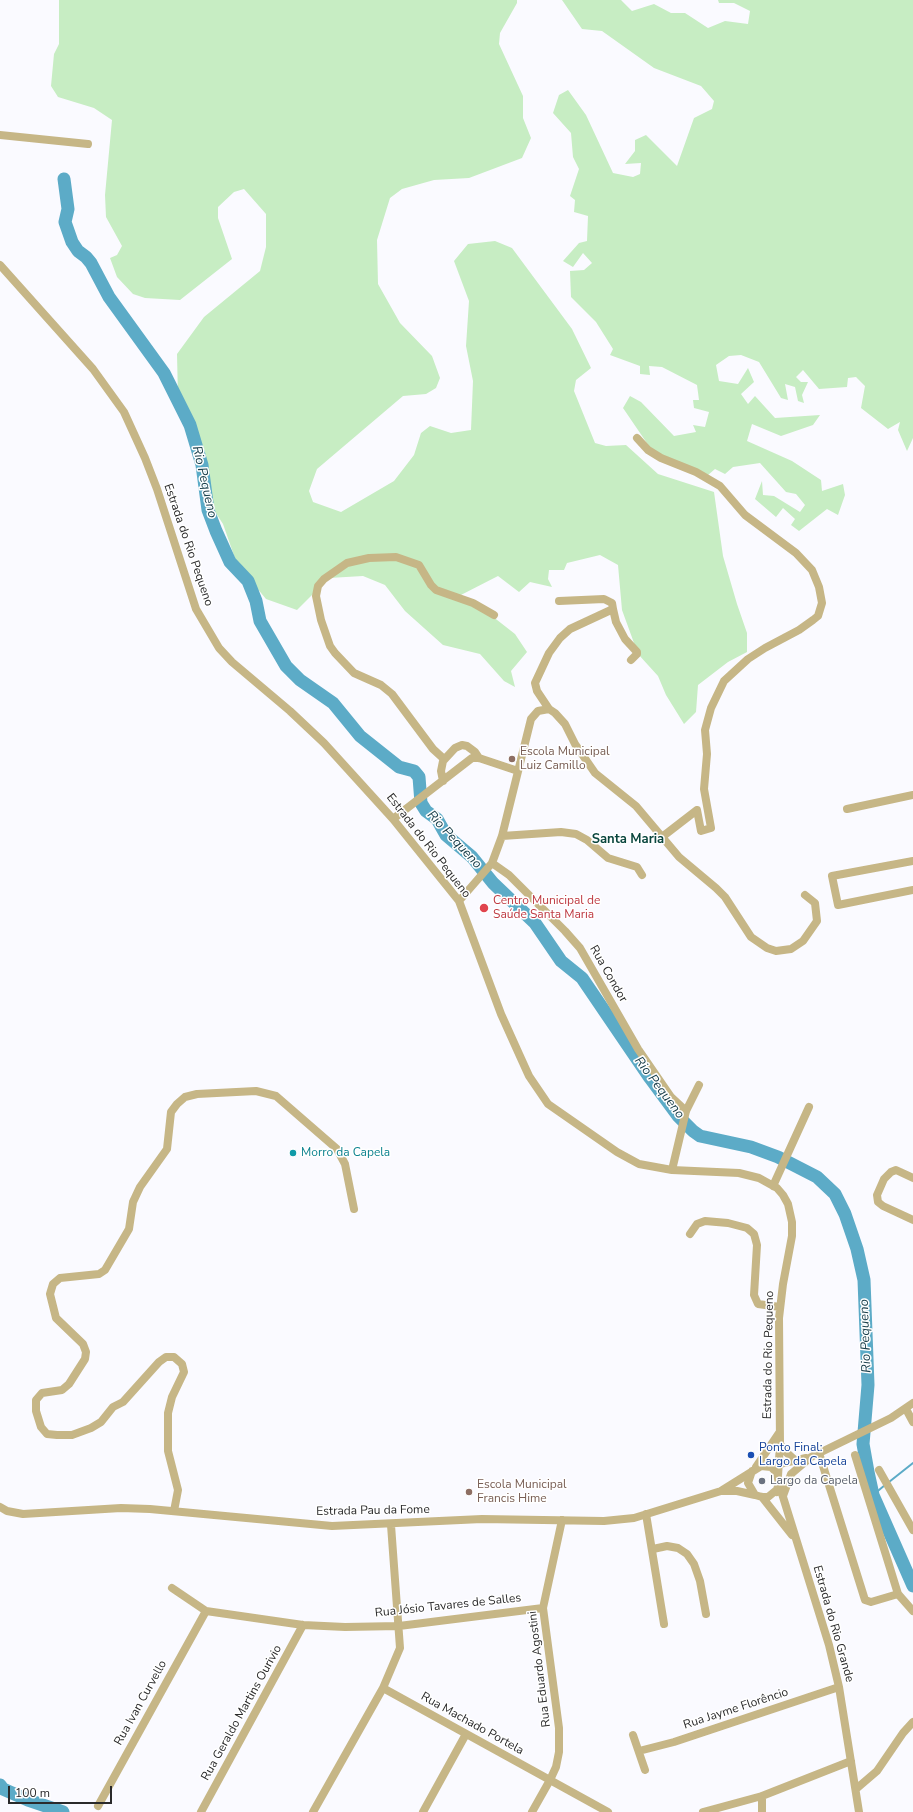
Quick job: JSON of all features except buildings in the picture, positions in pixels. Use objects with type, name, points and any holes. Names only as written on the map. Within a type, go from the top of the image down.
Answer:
[{"type":"street","points":[[0,135],[88,144]]},
{"type":"street","name":"Estrada do Rio Pequeno","points":[[0,265],[93,369],[124,412],[157,489],[196,609],[215,642],[232,662],[290,711],[324,743],[393,819],[459,901],[501,1014],[529,1076],[548,1104],[617,1152],[639,1164],[672,1170],[739,1173],[759,1178],[773,1186],[783,1195],[788,1204],[792,1222],[792,1236],[780,1307],[780,1464],[778,1485]]},
{"type":"street","points":[[637,438],[648,450],[661,458],[696,472],[720,486],[745,515],[796,553],[812,570],[819,587],[822,603],[818,616],[799,630],[781,638],[759,651],[724,682],[711,708],[704,730],[707,754],[704,789],[711,828],[701,831],[696,810],[662,837]]},
{"type":"street","points":[[444,759],[433,748],[392,694],[381,685],[354,673],[335,653],[330,646],[319,613],[316,596],[318,586],[324,579],[347,563],[369,558],[388,556],[396,557],[419,565],[434,588],[473,603],[494,615]]},
{"type":"street","points":[[559,601],[604,599],[612,603],[612,609],[616,622],[625,639],[637,652],[631,660]]},
{"type":"street","points":[[612,609],[570,629],[560,638],[549,653],[535,683],[537,691],[549,709],[565,724],[575,744],[595,773],[636,806],[679,857],[725,897],[751,937],[767,948],[776,951],[791,949],[804,941],[817,921],[815,903],[805,895]]},
{"type":"street","points":[[459,901],[490,865],[502,836],[531,719],[538,711],[549,709]]},
{"type":"street","points":[[443,781],[441,771],[444,759],[455,748],[462,745],[472,750],[478,758]]},
{"type":"street","points":[[393,819],[469,759],[478,758],[518,771]]},
{"type":"street","points":[[847,808],[913,795]]},
{"type":"street","points":[[502,836],[561,832],[576,834],[587,840],[608,858],[637,867],[642,876]]},
{"type":"street","points":[[913,861],[832,876],[838,905],[913,890]]},
{"type":"street","name":"Rua Condor","points":[[490,865],[509,875],[580,948],[638,1049],[671,1097],[686,1113]]},
{"type":"street","points":[[672,1170],[686,1113],[699,1085]]},
{"type":"street","points":[[174,1511],[178,1490],[168,1451],[168,1414],[172,1397],[184,1372],[182,1364],[174,1357],[166,1357],[159,1362],[123,1402],[113,1407],[101,1422],[91,1428],[72,1435],[57,1435],[47,1434],[41,1427],[36,1411],[36,1400],[42,1393],[62,1390],[69,1384],[84,1360],[86,1352],[83,1344],[56,1318],[50,1294],[54,1284],[60,1278],[99,1274],[105,1270],[129,1229],[133,1202],[140,1187],[167,1149],[172,1112],[184,1097],[197,1094],[256,1091],[276,1096],[337,1150],[345,1164],[354,1209]]},
{"type":"street","points":[[773,1186],[809,1107]]},
{"type":"street","points":[[913,1178],[896,1170],[891,1172],[884,1179],[877,1195],[878,1202],[883,1206],[913,1220]]},
{"type":"street","points":[[690,1234],[698,1224],[705,1221],[728,1223],[747,1228],[754,1234],[757,1245],[754,1295],[758,1304],[780,1307]]},
{"type":"street","points":[[783,1497],[788,1481],[796,1468],[811,1457],[906,1409],[913,1403]]},
{"type":"street","points":[[906,1409],[913,1422]]},
{"type":"street","name":"Estrada do Rio Pequeno","points":[[754,1469],[775,1441],[780,1431]]},
{"type":"street","points":[[780,1444],[796,1461]]},
{"type":"street","points":[[819,1453],[865,1600],[871,1602],[898,1594]]},
{"type":"street","points":[[855,1455],[898,1594],[913,1611]]},
{"type":"street","points":[[788,1481],[778,1485],[768,1496],[758,1496],[748,1484],[749,1474],[754,1469],[811,1457]]},
{"type":"street","points":[[767,1466],[774,1470],[778,1485]]},
{"type":"street","name":"Estrada Pau da Fome","points":[[0,1507],[8,1511],[22,1514],[121,1508],[174,1511],[332,1526],[482,1519],[604,1522],[634,1518],[721,1491],[754,1469]]},
{"type":"street","points":[[879,1470],[913,1530]]},
{"type":"street","name":"Estrada do Rio Grande","points":[[778,1485],[783,1497],[840,1687],[859,1812]]},
{"type":"street","name":"Estrada Pau da Fome","points":[[721,1491],[737,1491],[758,1496]]},
{"type":"street","name":"Estrada do Rio Grande","points":[[758,1496],[795,1539]]},
{"type":"street","points":[[646,1514],[653,1549],[664,1624]]},
{"type":"street","name":"Rua Eduardo Agostini","points":[[532,1812],[550,1780],[559,1752],[559,1728],[544,1608],[562,1520]]},
{"type":"street","points":[[313,1812],[383,1688],[400,1648],[391,1524]]},
{"type":"street","points":[[653,1549],[667,1546],[678,1548],[688,1554],[694,1564],[700,1581],[706,1614]]},
{"type":"street","name":"Rua Jósio Tavares de Salles","points":[[172,1588],[206,1611],[303,1625],[345,1627],[399,1626],[544,1608]]},
{"type":"street","name":"Rua Ivan Curvello","points":[[98,1806],[206,1611]]},
{"type":"street","name":"Rua Geraldo Martins Ourivio","points":[[201,1812],[303,1625]]},
{"type":"street","name":"Rua Jayme Florêncio","points":[[639,1751],[674,1742],[840,1687]]},
{"type":"street","name":"Rua Machado Portela","points":[[383,1688],[608,1812]]},
{"type":"street","points":[[856,1790],[877,1771],[903,1733],[913,1722]]},
{"type":"street","points":[[423,1812],[466,1734]]},
{"type":"street","points":[[633,1735],[644,1770]]},
{"type":"street","points":[[703,1812],[762,1796],[851,1761]]},
{"type":"street","points":[[762,1796],[762,1812]]},
{"type":"green space","points":[[59,0],[517,0],[517,3],[500,33],[499,44],[523,96],[523,118],[531,138],[522,158],[469,178],[434,180],[402,189],[390,198],[377,240],[378,284],[400,323],[432,356],[440,378],[436,388],[426,394],[403,396],[317,469],[309,491],[313,502],[341,512],[394,481],[414,455],[421,433],[430,426],[451,433],[471,430],[473,381],[466,346],[469,301],[454,261],[468,244],[495,241],[512,248],[572,329],[591,368],[576,380],[574,391],[595,443],[606,446],[626,445],[658,474],[714,492],[723,556],[747,633],[747,652],[728,662],[698,685],[696,712],[684,724],[666,695],[658,676],[638,654],[622,610],[618,565],[600,555],[567,563],[564,570],[549,570],[548,579],[552,587],[530,582],[519,592],[498,576],[457,597],[492,616],[515,634],[527,652],[511,671],[515,687],[504,681],[480,654],[443,645],[405,611],[385,585],[363,576],[329,578],[297,610],[266,599],[237,564],[223,524],[202,492],[195,439],[178,398],[177,354],[204,317],[260,271],[266,247],[266,214],[244,189],[234,192],[218,207],[218,218],[232,259],[180,300],[145,298],[133,294],[117,277],[110,258],[117,255],[122,246],[106,217],[105,195],[112,120],[94,108],[58,97],[51,86],[54,54],[59,44]]},
{"type":"green space","points":[[562,0],[621,0],[632,11],[654,4],[671,13],[685,13],[708,28],[725,21],[748,24],[750,11],[734,3],[719,3],[718,0],[913,0],[913,438],[907,451],[898,430],[900,422],[888,429],[861,408],[865,386],[856,377],[848,378],[847,387],[819,389],[803,370],[796,377],[801,382],[808,382],[802,395],[804,403],[798,401],[795,387],[785,384],[788,400],[781,398],[759,362],[741,355],[729,356],[716,365],[719,381],[738,384],[748,368],[754,382],[741,394],[748,404],[755,396],[775,418],[820,415],[813,425],[781,436],[752,424],[747,441],[792,461],[821,480],[822,491],[843,484],[845,495],[838,515],[827,509],[799,531],[791,525],[795,519],[783,508],[776,517],[755,499],[762,481],[763,495],[774,496],[800,512],[805,505],[796,494],[786,492],[760,463],[733,467],[725,474],[715,469],[708,475],[653,452],[623,408],[630,396],[641,402],[674,436],[696,432],[693,425],[705,427],[709,412],[694,408],[693,400],[699,400],[697,385],[662,367],[649,366],[650,375],[640,374],[640,366],[610,355],[613,349],[596,322],[571,297],[570,271],[584,270],[592,263],[583,253],[573,267],[563,261],[579,243],[587,241],[588,216],[574,212],[575,200],[570,196],[579,169],[573,157],[571,133],[553,113],[559,95],[568,90],[586,115],[613,173],[633,177],[640,174],[641,163],[625,164],[635,151],[635,140],[646,135],[677,166],[694,118],[712,109],[714,101],[701,86],[654,68],[602,31],[582,29]]},
{"type":"waterway","name":"Rio Pequeno","points":[[64,179],[68,209],[65,222],[72,242],[78,251],[91,263],[109,297],[164,373],[190,425],[202,465],[208,510],[216,531],[230,562],[248,581],[256,601],[260,621],[286,666],[300,680],[333,703],[360,736],[399,767],[414,771],[419,777],[421,803],[426,811],[437,819],[446,835],[472,857],[493,883],[535,923],[561,961],[582,978],[650,1078],[678,1116],[693,1131],[700,1136],[751,1147],[778,1157],[817,1177],[835,1194],[845,1214],[857,1249],[864,1280],[868,1385],[863,1444],[868,1472],[873,1495],[913,1586]]},
{"type":"waterway","points":[[889,1482],[913,1463]]},
{"type":"waterway","points":[[873,1495],[885,1485]]},
{"type":"waterway","points":[[0,1785],[3,1789],[28,1800],[63,1812]]},
{"type":"place","name":"Escola Municipal Luiz Camillo","points":[[512,759]]},
{"type":"place","name":"Centro Municipal de Saúde Santa Maria","points":[[484,908]]},
{"type":"place","name":"Morro da Capela","points":[[293,1153]]},
{"type":"place","name":"Ponto Final: Largo da Capela","points":[[751,1455]]},
{"type":"place","name":"Largo da Capela","points":[[762,1481]]},
{"type":"place","name":"Escola Municipal Francis Hime","points":[[469,1492]]},
{"type":"district","name":"Santa Maria","points":[[628,840]]}]
